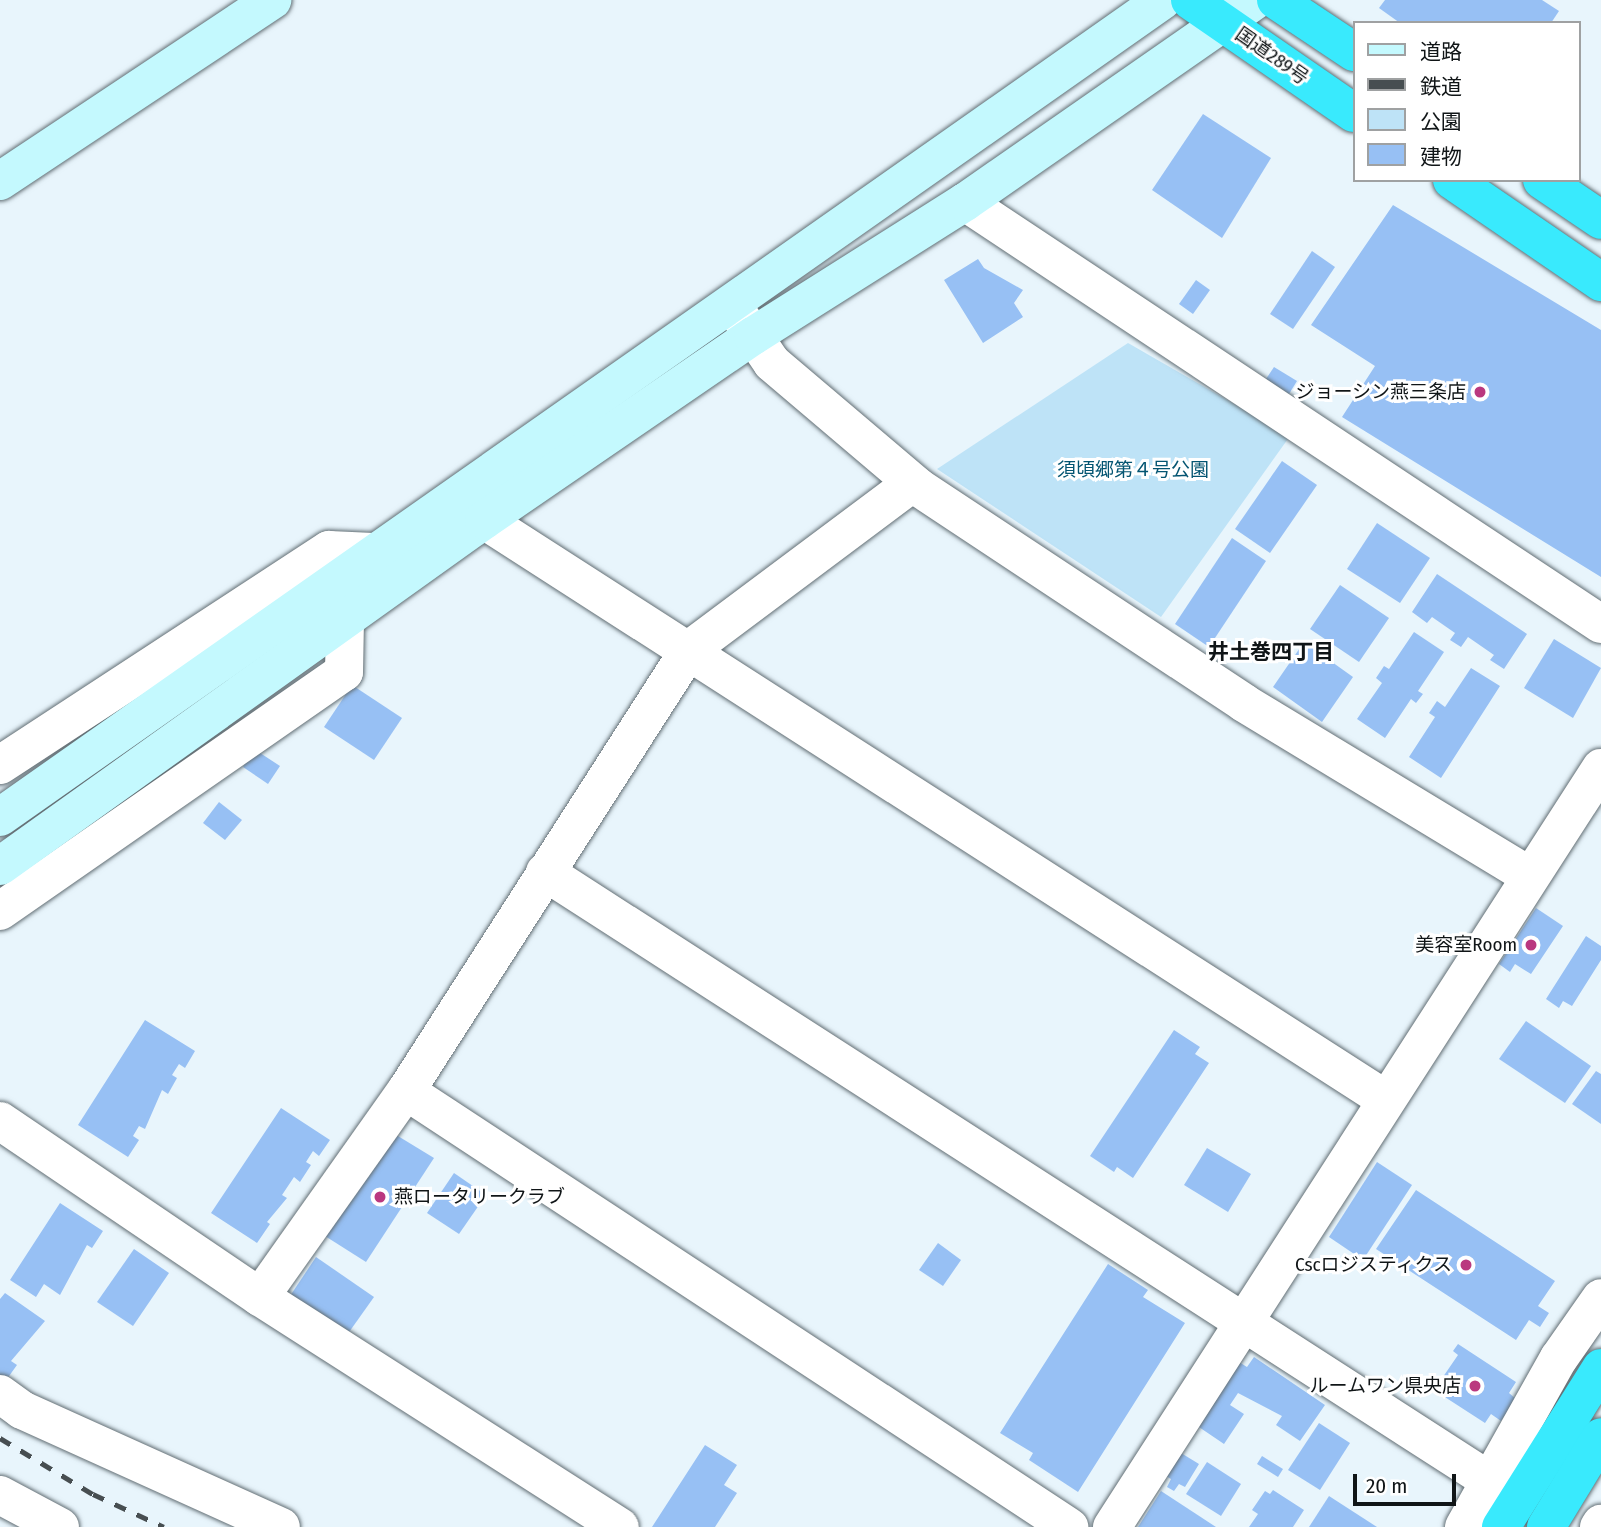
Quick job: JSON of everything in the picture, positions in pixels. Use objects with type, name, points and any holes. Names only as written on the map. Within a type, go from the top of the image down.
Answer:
[{"type":"highway","name":"国道289号","points":[[1190,0],[1352,112]]},
{"type":"highway","points":[[1276,0],[1352,51]]},
{"type":"highway","points":[[1455,182],[1601,282]]},
{"type":"highway","points":[[1545,182],[1601,220]]},
{"type":"highway","points":[[1502,1503],[1601,1368]]},
{"type":"highway","points":[[1551,1517],[1601,1437]]},
{"type":"street","points":[[0,181],[272,0]]},
{"type":"street","points":[[0,817],[730,301],[1163,0]]},
{"type":"street","points":[[0,866],[484,520],[753,336],[965,202],[1256,0]]},
{"type":"street","points":[[965,202],[1601,624]]},
{"type":"street","points":[[730,301],[772,363],[918,487]]},
{"type":"street","points":[[260,1297],[406,1091],[689,650],[912,483],[1244,703],[1530,876]]},
{"type":"street","points":[[484,520],[1385,1099]]},
{"type":"street","points":[[0,765],[330,550],[373,552]]},
{"type":"street","points":[[0,911],[344,672],[345,620]]},
{"type":"street","points":[[1112,1527],[1242,1320],[1601,768]]},
{"type":"street","points":[[545,872],[1242,1320],[1502,1503]]},
{"type":"street","points":[[406,1091],[1069,1527]]},
{"type":"street","points":[[0,1121],[260,1297],[620,1527]]},
{"type":"street","points":[[1464,1527],[1502,1503],[1559,1358],[1601,1298]]},
{"type":"street","points":[[0,1394],[22,1410],[281,1527]]},
{"type":"street","points":[[0,1495],[60,1527]]},
{"type":"green space","name":"須頃郷第４号公園","points":[[1128,343],[1290,436],[1161,617],[937,469]]},
{"type":"building","points":[[1385,0],[1542,0],[1559,11],[1552,21],[1397,21],[1379,8]]},
{"type":"building","points":[[1203,114],[1271,158],[1222,238],[1152,190]]},
{"type":"building","name":"ジョーシン燕三条店","points":[[1393,205],[1601,330],[1601,577],[1342,417],[1375,366],[1311,325]]},
{"type":"building","points":[[1312,251],[1335,267],[1293,329],[1270,314]]},
{"type":"building","points":[[978,259],[984,268],[1023,290],[1014,303],[1023,317],[983,343],[944,280]]},
{"type":"building","points":[[1196,280],[1210,290],[1193,314],[1179,304]]},
{"type":"building","points":[[1274,367],[1297,381],[1289,394],[1266,379]]},
{"type":"building","points":[[1282,461],[1317,485],[1270,553],[1235,529]]},
{"type":"building","points":[[1377,523],[1430,558],[1400,603],[1347,569]]},
{"type":"building","points":[[1232,538],[1266,561],[1209,647],[1175,624]]},
{"type":"building","points":[[1437,574],[1527,634],[1504,669],[1490,660],[1494,655],[1468,637],[1461,647],[1450,640],[1455,633],[1432,617],[1427,623],[1412,612]]},
{"type":"building","points":[[1340,585],[1389,618],[1359,662],[1310,629]]},
{"type":"building","points":[[1414,632],[1444,652],[1418,691],[1423,694],[1416,703],[1411,699],[1385,738],[1357,719],[1382,683],[1376,678],[1384,666],[1389,669]]},
{"type":"building","points":[[1554,639],[1601,668],[1573,718],[1524,688]]},
{"type":"building","points":[[1304,642],[1353,677],[1322,722],[1273,687]]},
{"type":"building","points":[[1471,668],[1500,686],[1441,778],[1409,757],[1435,717],[1429,713],[1437,701],[1445,707]]},
{"type":"building","points":[[352,685],[402,718],[374,760],[324,727]]},
{"type":"building","points":[[254,749],[280,766],[268,784],[243,767]]},
{"type":"building","points":[[219,802],[242,820],[225,840],[203,823]]},
{"type":"building","name":"美容室Room","points":[[1536,908],[1563,926],[1531,974],[1515,964],[1510,972],[1499,964]]},
{"type":"building","points":[[1586,936],[1601,946],[1601,960],[1572,1006],[1563,1001],[1559,1008],[1546,999]]},
{"type":"building","points":[[145,1020],[195,1051],[185,1068],[179,1064],[172,1075],[177,1078],[168,1094],[162,1090],[145,1129],[139,1126],[133,1136],[139,1140],[128,1157],[78,1125]]},
{"type":"building","points":[[1526,1021],[1591,1066],[1565,1103],[1499,1059]]},
{"type":"building","points":[[1174,1030],[1200,1047],[1195,1054],[1209,1063],[1133,1178],[1117,1167],[1114,1172],[1090,1156]]},
{"type":"building","points":[[1596,1071],[1601,1074],[1601,1124],[1572,1104]]},
{"type":"building","points":[[281,1108],[330,1140],[319,1156],[313,1151],[306,1162],[311,1165],[300,1182],[294,1177],[282,1195],[287,1198],[267,1222],[270,1224],[257,1243],[211,1213]]},
{"type":"building","name":"燕ロータリークラブ","points":[[393,1133],[434,1158],[366,1262],[325,1236]]},
{"type":"building","points":[[1207,1148],[1251,1174],[1228,1212],[1184,1185]]},
{"type":"building","points":[[1377,1162],[1412,1185],[1363,1260],[1329,1237]]},
{"type":"building","points":[[454,1173],[486,1195],[459,1234],[427,1213]]},
{"type":"building","name":"Cscロジスティクス","points":[[1416,1190],[1555,1281],[1538,1306],[1549,1313],[1540,1327],[1529,1320],[1516,1340],[1376,1249]]},
{"type":"building","points":[[60,1203],[103,1231],[92,1248],[87,1245],[60,1295],[44,1284],[36,1297],[10,1280]]},
{"type":"building","points":[[938,1243],[961,1260],[943,1286],[919,1270]]},
{"type":"building","points":[[134,1249],[169,1273],[133,1326],[97,1302]]},
{"type":"building","points":[[316,1257],[374,1297],[347,1335],[290,1296]]},
{"type":"building","points":[[1108,1264],[1148,1290],[1143,1297],[1185,1323],[1078,1492],[1029,1460],[1033,1453],[1000,1433]]},
{"type":"building","points":[[5,1293],[45,1321],[11,1361],[17,1365],[4,1383],[0,1380],[0,1299]]},
{"type":"building","name":"ルームワン県央店","points":[[1458,1344],[1516,1382],[1509,1393],[1516,1399],[1501,1421],[1491,1414],[1485,1423],[1434,1390],[1458,1355],[1453,1351]]},
{"type":"building","points":[[1254,1357],[1325,1405],[1300,1441],[1276,1425],[1282,1416],[1238,1393],[1230,1405],[1244,1414],[1224,1444],[1196,1425],[1239,1362],[1247,1367]]},
{"type":"building","points":[[1319,1423],[1350,1443],[1320,1490],[1288,1470]]},
{"type":"building","points":[[705,1445],[737,1465],[724,1485],[737,1493],[715,1527],[652,1527]]},
{"type":"building","points":[[1181,1453],[1199,1464],[1185,1487],[1179,1484],[1174,1491],[1167,1487],[1171,1479],[1166,1476]]},
{"type":"building","points":[[1262,1456],[1283,1469],[1278,1477],[1257,1464]]},
{"type":"building","points":[[1207,1462],[1241,1484],[1221,1516],[1186,1494]]},
{"type":"building","points":[[1273,1490],[1304,1510],[1293,1527],[1249,1527],[1258,1514],[1252,1510],[1265,1491],[1270,1494]]},
{"type":"building","points":[[1161,1491],[1216,1527],[1138,1527]]},
{"type":"building","points":[[1329,1496],[1377,1527],[1309,1527]]},
{"type":"railway","points":[[0,1438],[93,1494],[164,1527]]},
{"type":"place","name":"ジョーシン燕三条店","points":[[1480,392]]},
{"type":"place","name":"美容室Room","points":[[1531,945]]},
{"type":"place","name":"燕ロータリークラブ","points":[[380,1197]]},
{"type":"place","name":"Cscロジスティクス","points":[[1466,1265]]},
{"type":"place","name":"ルームワン県央店","points":[[1475,1386]]},
{"type":"district","name":"井土巻四丁目","points":[[1271,652]]}]
